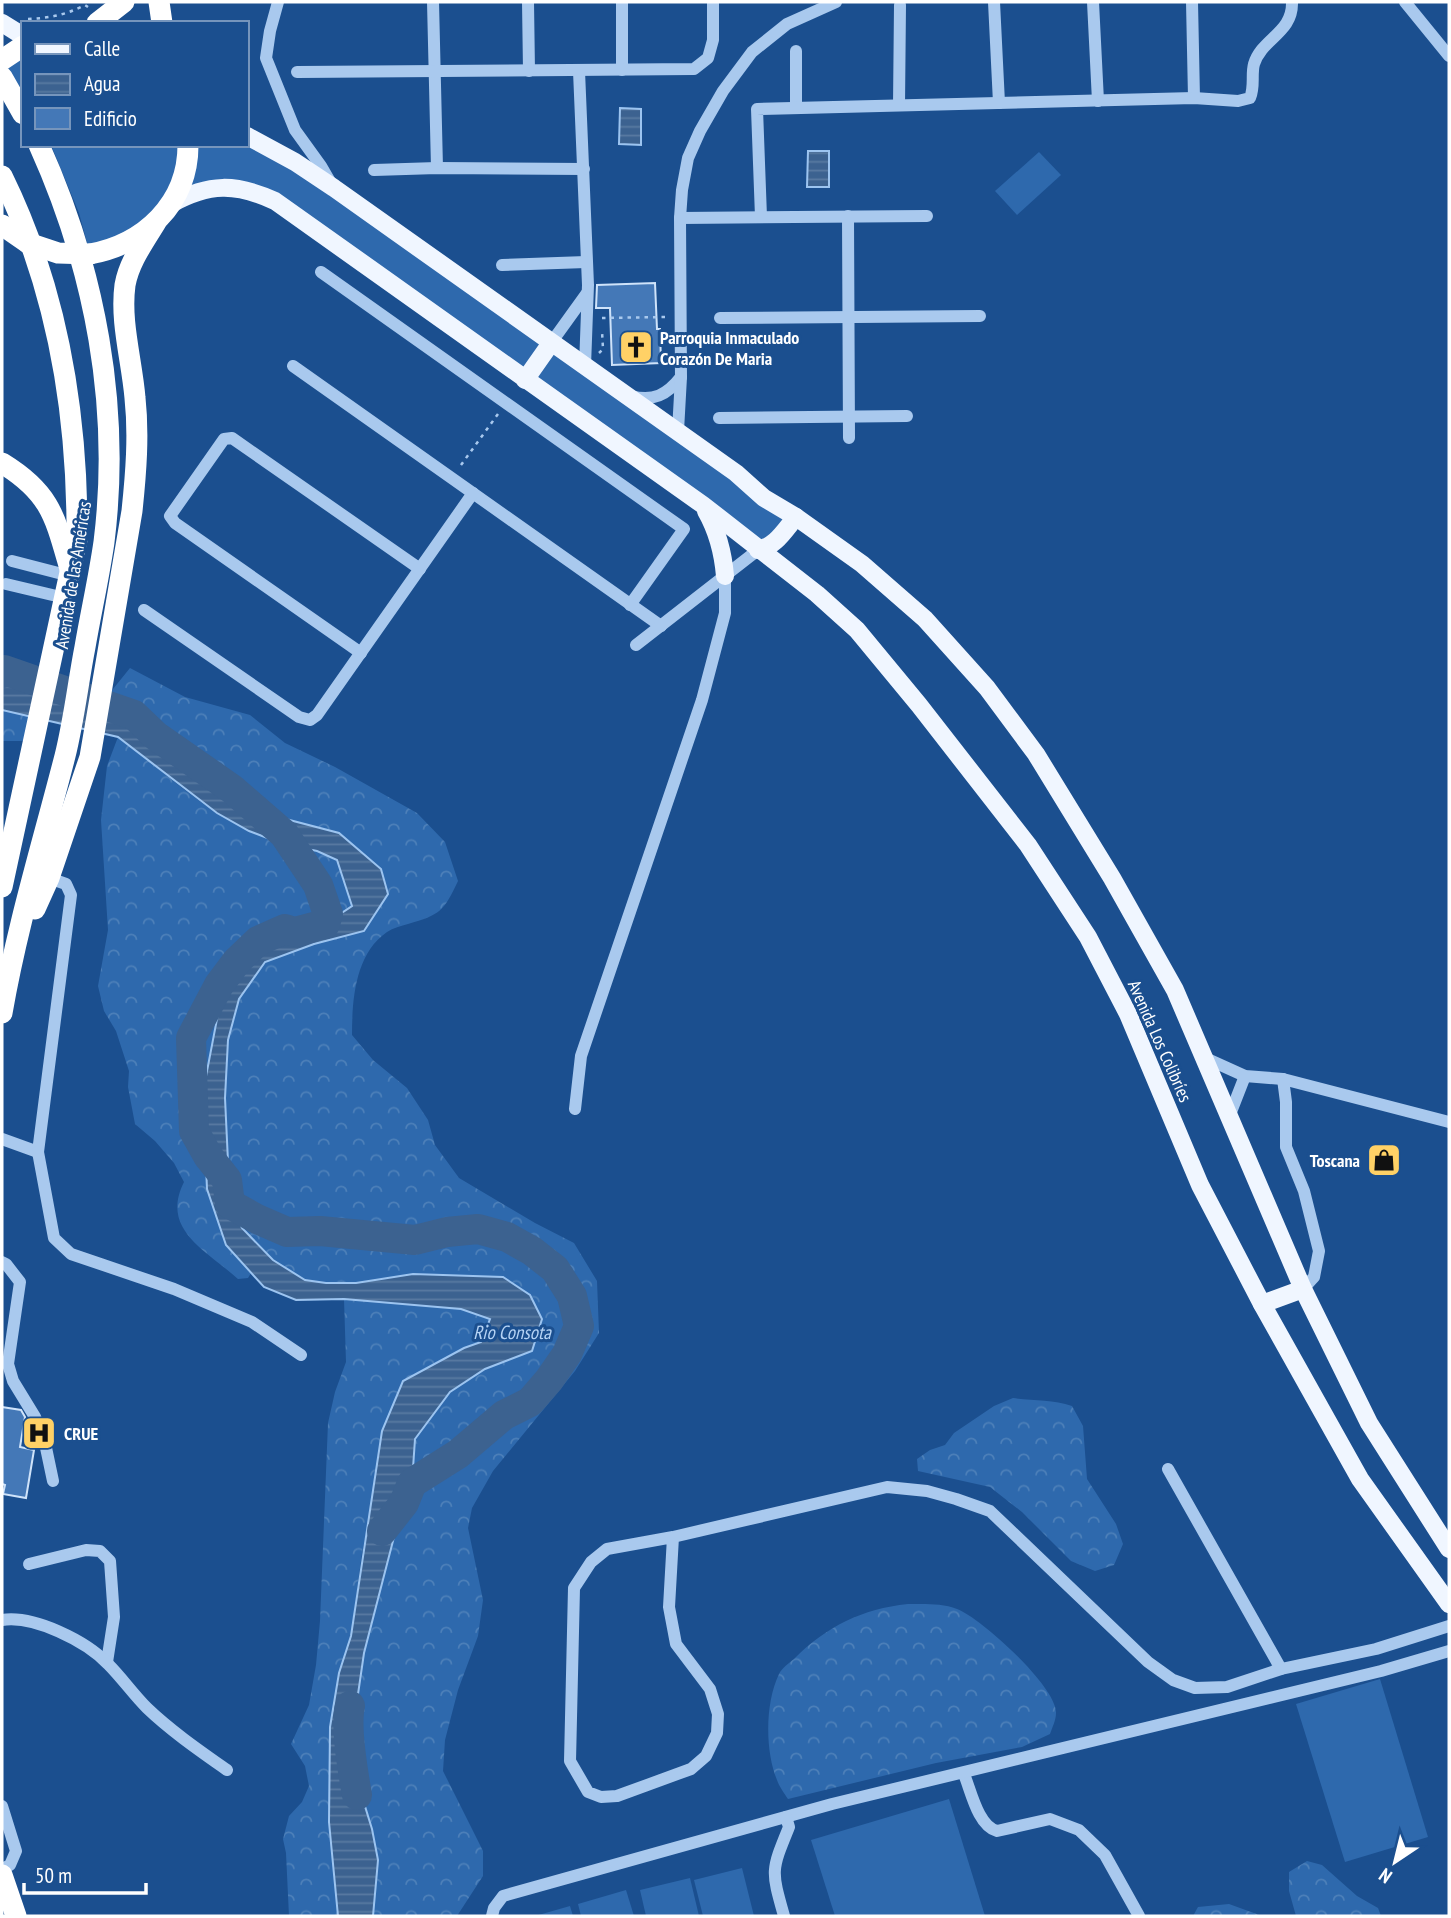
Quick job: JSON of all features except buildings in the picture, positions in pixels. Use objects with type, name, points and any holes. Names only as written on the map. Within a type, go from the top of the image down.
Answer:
[{"type":"highway","points":[[100,21],[124,2]]},
{"type":"highway","points":[[159,2],[162,21]]},
{"type":"highway","points":[[2,60],[21,47]]},
{"type":"highway","points":[[2,77],[21,110]]},
{"type":"highway","name":"Avenida de las Américas","points":[[2,1013],[11,962],[66,752],[104,543],[109,451],[103,359],[85,268],[55,180],[40,147]]},
{"type":"highway","points":[[11,962],[49,878],[90,757],[136,475],[136,402],[125,329],[125,285],[129,269],[156,222],[172,204],[183,178],[188,147]]},
{"type":"highway","name":"Avenida de las Américas","points":[[2,176],[27,233],[64,362],[71,407],[77,485],[77,540],[2,887]]},
{"type":"highway","points":[[2,225],[28,243],[58,253],[90,254],[126,244],[156,222]]},
{"type":"highway","points":[[2,463],[27,480],[44,498],[56,521],[70,573]]},
{"type":"highway","points":[[2,1875],[16,1916]]},
{"type":"main road","points":[[2,23],[21,26]]},
{"type":"main road","name":"Avenida Los Colibríes","points":[[248,137],[295,162],[334,188],[678,431],[736,473],[764,498],[796,517],[862,564],[925,619],[987,688],[1036,754],[1112,878],[1175,990],[1303,1289],[1369,1423],[1449,1549]]},
{"type":"main road","name":"Avenida Los Colibríes","points":[[172,204],[191,193],[234,187],[275,201],[703,505],[817,594],[857,629],[1028,845],[1088,937],[1122,1003],[1200,1185],[1262,1304],[1360,1479],[1449,1604]]},
{"type":"main road","points":[[526,380],[551,342]]},
{"type":"main road","points":[[703,505],[715,527],[723,551],[725,576]]},
{"type":"main road","points":[[758,550],[768,548],[777,541],[796,517]]},
{"type":"main road","points":[[1262,1304],[1303,1289]]},
{"type":"street","points":[[278,2],[266,58],[295,130],[334,188]]},
{"type":"street","points":[[433,2],[437,168]]},
{"type":"street","points":[[528,2],[529,71]]},
{"type":"street","points":[[622,2],[622,70]]},
{"type":"street","points":[[297,72],[694,69],[708,58],[713,40],[713,2]]},
{"type":"street","points":[[678,431],[681,377],[681,190],[688,158],[723,91],[751,52],[787,24],[836,2]]},
{"type":"street","points":[[994,2],[999,103]]},
{"type":"street","points":[[1093,2],[1098,101]]},
{"type":"street","points":[[1192,2],[1194,98]]},
{"type":"street","points":[[761,217],[757,109],[1194,98],[1238,101],[1250,98],[1254,91],[1254,65],[1262,50],[1285,26],[1292,14],[1292,2]]},
{"type":"street","points":[[1405,2],[1449,56]]},
{"type":"street","points":[[899,105],[900,5]]},
{"type":"street","points":[[796,51],[796,108]]},
{"type":"street","points":[[579,71],[587,292],[585,366]]},
{"type":"street","points":[[374,170],[584,169]]},
{"type":"street","points":[[848,216],[849,438]]},
{"type":"street","points":[[680,218],[927,216]]},
{"type":"street","points":[[502,265],[586,262]]},
{"type":"street","points":[[321,272],[684,529],[630,605]]},
{"type":"street","points":[[551,342],[587,292]]},
{"type":"street","points":[[720,318],[980,316]]},
{"type":"street","points":[[293,366],[661,626]]},
{"type":"street","points":[[627,396],[642,400],[658,398],[672,390],[681,377]]},
{"type":"street","points":[[719,418],[907,416]]},
{"type":"street","points":[[361,653],[174,523],[170,516],[224,439],[232,438],[420,569]]},
{"type":"street","points":[[144,610],[299,717],[310,720],[317,715],[473,494]]},
{"type":"street","points":[[636,645],[758,550]]},
{"type":"street","points":[[12,561],[70,573]]},
{"type":"street","points":[[575,1109],[581,1056],[702,700],[725,613],[725,576]]},
{"type":"street","points":[[6,584],[65,598]]},
{"type":"street","points":[[2,836],[17,821]]},
{"type":"street","points":[[49,878],[66,884],[71,895],[38,1152],[54,1238],[71,1254],[174,1289],[252,1322],[301,1355]]},
{"type":"street","points":[[1203,1057],[1245,1076],[1283,1079],[1449,1122]]},
{"type":"street","points":[[1229,1117],[1245,1076]]},
{"type":"street","points":[[1283,1079],[1286,1147],[1304,1191],[1319,1251],[1314,1277],[1303,1289]]},
{"type":"street","points":[[2,1139],[38,1152]]},
{"type":"street","points":[[2,1262],[20,1282],[8,1364],[13,1381],[35,1417],[53,1481]]},
{"type":"street","points":[[1168,1469],[1281,1669]]},
{"type":"street","points":[[673,1537],[669,1607],[676,1644],[710,1689],[718,1714],[717,1733],[706,1756],[691,1769],[617,1796],[601,1797],[588,1792],[570,1761],[573,1588],[591,1562],[607,1549],[673,1537],[887,1487],[927,1491],[990,1511],[1148,1662],[1173,1679],[1195,1688],[1227,1686],[1281,1669],[1377,1649],[1449,1626]]},
{"type":"street","points":[[29,1564],[86,1550],[100,1551],[110,1561],[114,1617],[107,1662]]},
{"type":"street","points":[[2,1620],[36,1623],[78,1640],[107,1662],[146,1707],[187,1742],[227,1770]]},
{"type":"street","points":[[492,1916],[494,1908],[503,1896],[786,1817],[1381,1671],[1449,1651]]},
{"type":"street","points":[[964,1774],[983,1821],[990,1829],[997,1831],[1050,1819],[1079,1830],[1105,1855],[1139,1916]]},
{"type":"street","points":[[2,1806],[16,1851],[10,1865],[2,1869]]},
{"type":"street","points":[[784,1916],[773,1878],[774,1864],[789,1827],[786,1817]]},
{"type":"path","points":[[40,21],[64,15],[85,5],[100,21]]},
{"type":"path","points":[[585,366],[603,349],[601,318],[679,317]]},
{"type":"path","points":[[452,478],[506,402]]},
{"type":"green space","points":[[21,48],[21,93],[2,66]]},
{"type":"green space","points":[[248,137],[796,517],[768,548],[275,201],[212,188],[90,254],[79,213],[52,147],[248,147]]},
{"type":"green space","points":[[1039,152],[1061,175],[1017,215],[995,191]]},
{"type":"green space","points":[[130,668],[185,697],[250,715],[285,743],[335,767],[417,813],[445,842],[458,881],[440,910],[427,918],[389,931],[376,941],[368,952],[355,993],[352,1035],[373,1060],[407,1088],[428,1120],[435,1145],[459,1178],[574,1243],[597,1281],[599,1333],[575,1371],[493,1471],[472,1508],[468,1528],[483,1600],[478,1636],[458,1690],[445,1740],[443,1771],[483,1851],[483,1876],[457,1916],[373,1916],[378,1860],[372,1829],[351,1761],[351,1742],[364,1653],[394,1537],[412,1483],[415,1439],[450,1392],[485,1369],[532,1351],[503,1277],[413,1274],[356,1283],[305,1280],[273,1260],[242,1228],[230,1204],[225,1098],[228,1040],[239,999],[265,962],[314,944],[364,931],[388,893],[381,869],[339,833],[259,812],[236,802],[158,750],[105,707],[109,694]]},
{"type":"green space","points":[[2,669],[48,673],[43,691],[2,682]]},
{"type":"green space","points":[[2,710],[34,717],[28,741],[2,741]]},
{"type":"green space","points":[[118,737],[199,801],[233,823],[337,860],[352,906],[325,924],[285,929],[237,961],[221,998],[203,1092],[226,1245],[251,1273],[248,1278],[238,1279],[190,1238],[182,1226],[178,1199],[184,1182],[174,1163],[155,1141],[135,1124],[128,1087],[129,1071],[116,1031],[104,1011],[98,986],[108,930],[101,820],[107,766]]},
{"type":"green space","points":[[344,1299],[461,1309],[490,1319],[481,1341],[403,1381],[373,1500],[362,1553],[351,1636],[339,1673],[330,1727],[338,1916],[289,1916],[283,1839],[289,1816],[302,1802],[309,1786],[305,1766],[291,1744],[309,1705],[316,1665],[328,1423],[346,1362]]},
{"type":"green space","points":[[1013,1398],[1072,1406],[1083,1426],[1087,1479],[1116,1524],[1123,1544],[1114,1565],[1095,1571],[1071,1561],[1022,1512],[990,1487],[918,1471],[917,1459],[930,1450],[945,1445],[954,1433],[994,1406]]},
{"type":"green space","points":[[908,1604],[939,1605],[957,1609],[999,1639],[1031,1671],[1053,1701],[1056,1716],[1050,1734],[1022,1747],[936,1763],[788,1799],[773,1768],[768,1727],[771,1699],[780,1672],[806,1647],[832,1628],[875,1610]]},
{"type":"green space","points":[[1380,1679],[1428,1837],[1345,1862],[1296,1704]]},
{"type":"green space","points":[[949,1799],[985,1916],[835,1916],[811,1840]]},
{"type":"green space","points":[[1307,1861],[1322,1865],[1357,1896],[1378,1908],[1381,1916],[1296,1916],[1289,1891],[1289,1872]]},
{"type":"green space","points":[[742,1868],[754,1916],[703,1916],[694,1880]]},
{"type":"green space","points":[[690,1878],[699,1916],[646,1916],[640,1890]]},
{"type":"green space","points":[[626,1890],[634,1916],[581,1916],[578,1904]]},
{"type":"green space","points":[[1229,1904],[1262,1916],[1193,1916],[1198,1907]]},
{"type":"green space","points":[[570,1906],[573,1916],[535,1916]]},
{"type":"water","points":[[620,108],[641,109],[641,145],[619,144]]},
{"type":"water","points":[[808,151],[829,151],[829,187],[807,187]]},
{"type":"water","name":"Rio Consota","points":[[2,682],[105,707],[158,750],[236,802],[259,812],[339,833],[381,869],[388,894],[364,931],[314,944],[265,962],[239,999],[228,1040],[225,1098],[230,1204],[242,1228],[273,1260],[305,1280],[356,1283],[413,1274],[503,1277],[530,1295],[542,1319],[532,1351],[485,1369],[450,1392],[415,1439],[412,1483],[394,1537],[364,1653],[351,1742],[351,1761],[372,1829],[378,1860],[373,1916],[338,1916],[329,1822],[330,1727],[339,1673],[351,1636],[382,1431],[403,1381],[464,1348],[481,1342],[490,1319],[461,1309],[344,1299],[296,1300],[264,1287],[226,1245],[207,1189],[203,1092],[221,998],[237,961],[258,941],[285,929],[325,924],[352,906],[337,860],[317,851],[283,844],[249,831],[217,813],[118,737],[2,710]]},
{"type":"waterway","points":[[2,673],[4,670],[134,715],[156,736],[232,789],[284,834],[318,885],[328,914],[325,924],[295,932],[285,929],[258,941],[237,961],[219,985],[191,1038],[194,1131],[208,1156],[227,1180],[230,1204],[287,1232],[320,1231],[415,1240],[447,1232],[478,1229],[507,1237],[532,1251],[555,1269],[572,1296],[579,1326],[567,1354],[549,1380],[530,1402],[504,1415],[458,1454],[412,1483],[404,1503],[382,1531]]},
{"type":"waterway","points":[[350,1706],[349,1738],[357,1795]]},
{"type":"place","name":"Parroquia Inmaculado Corazón De Maria","points":[[636,347]]},
{"type":"place","name":"Toscana","points":[[1384,1160]]},
{"type":"place","name":"CRUE","points":[[39,1433]]}]
